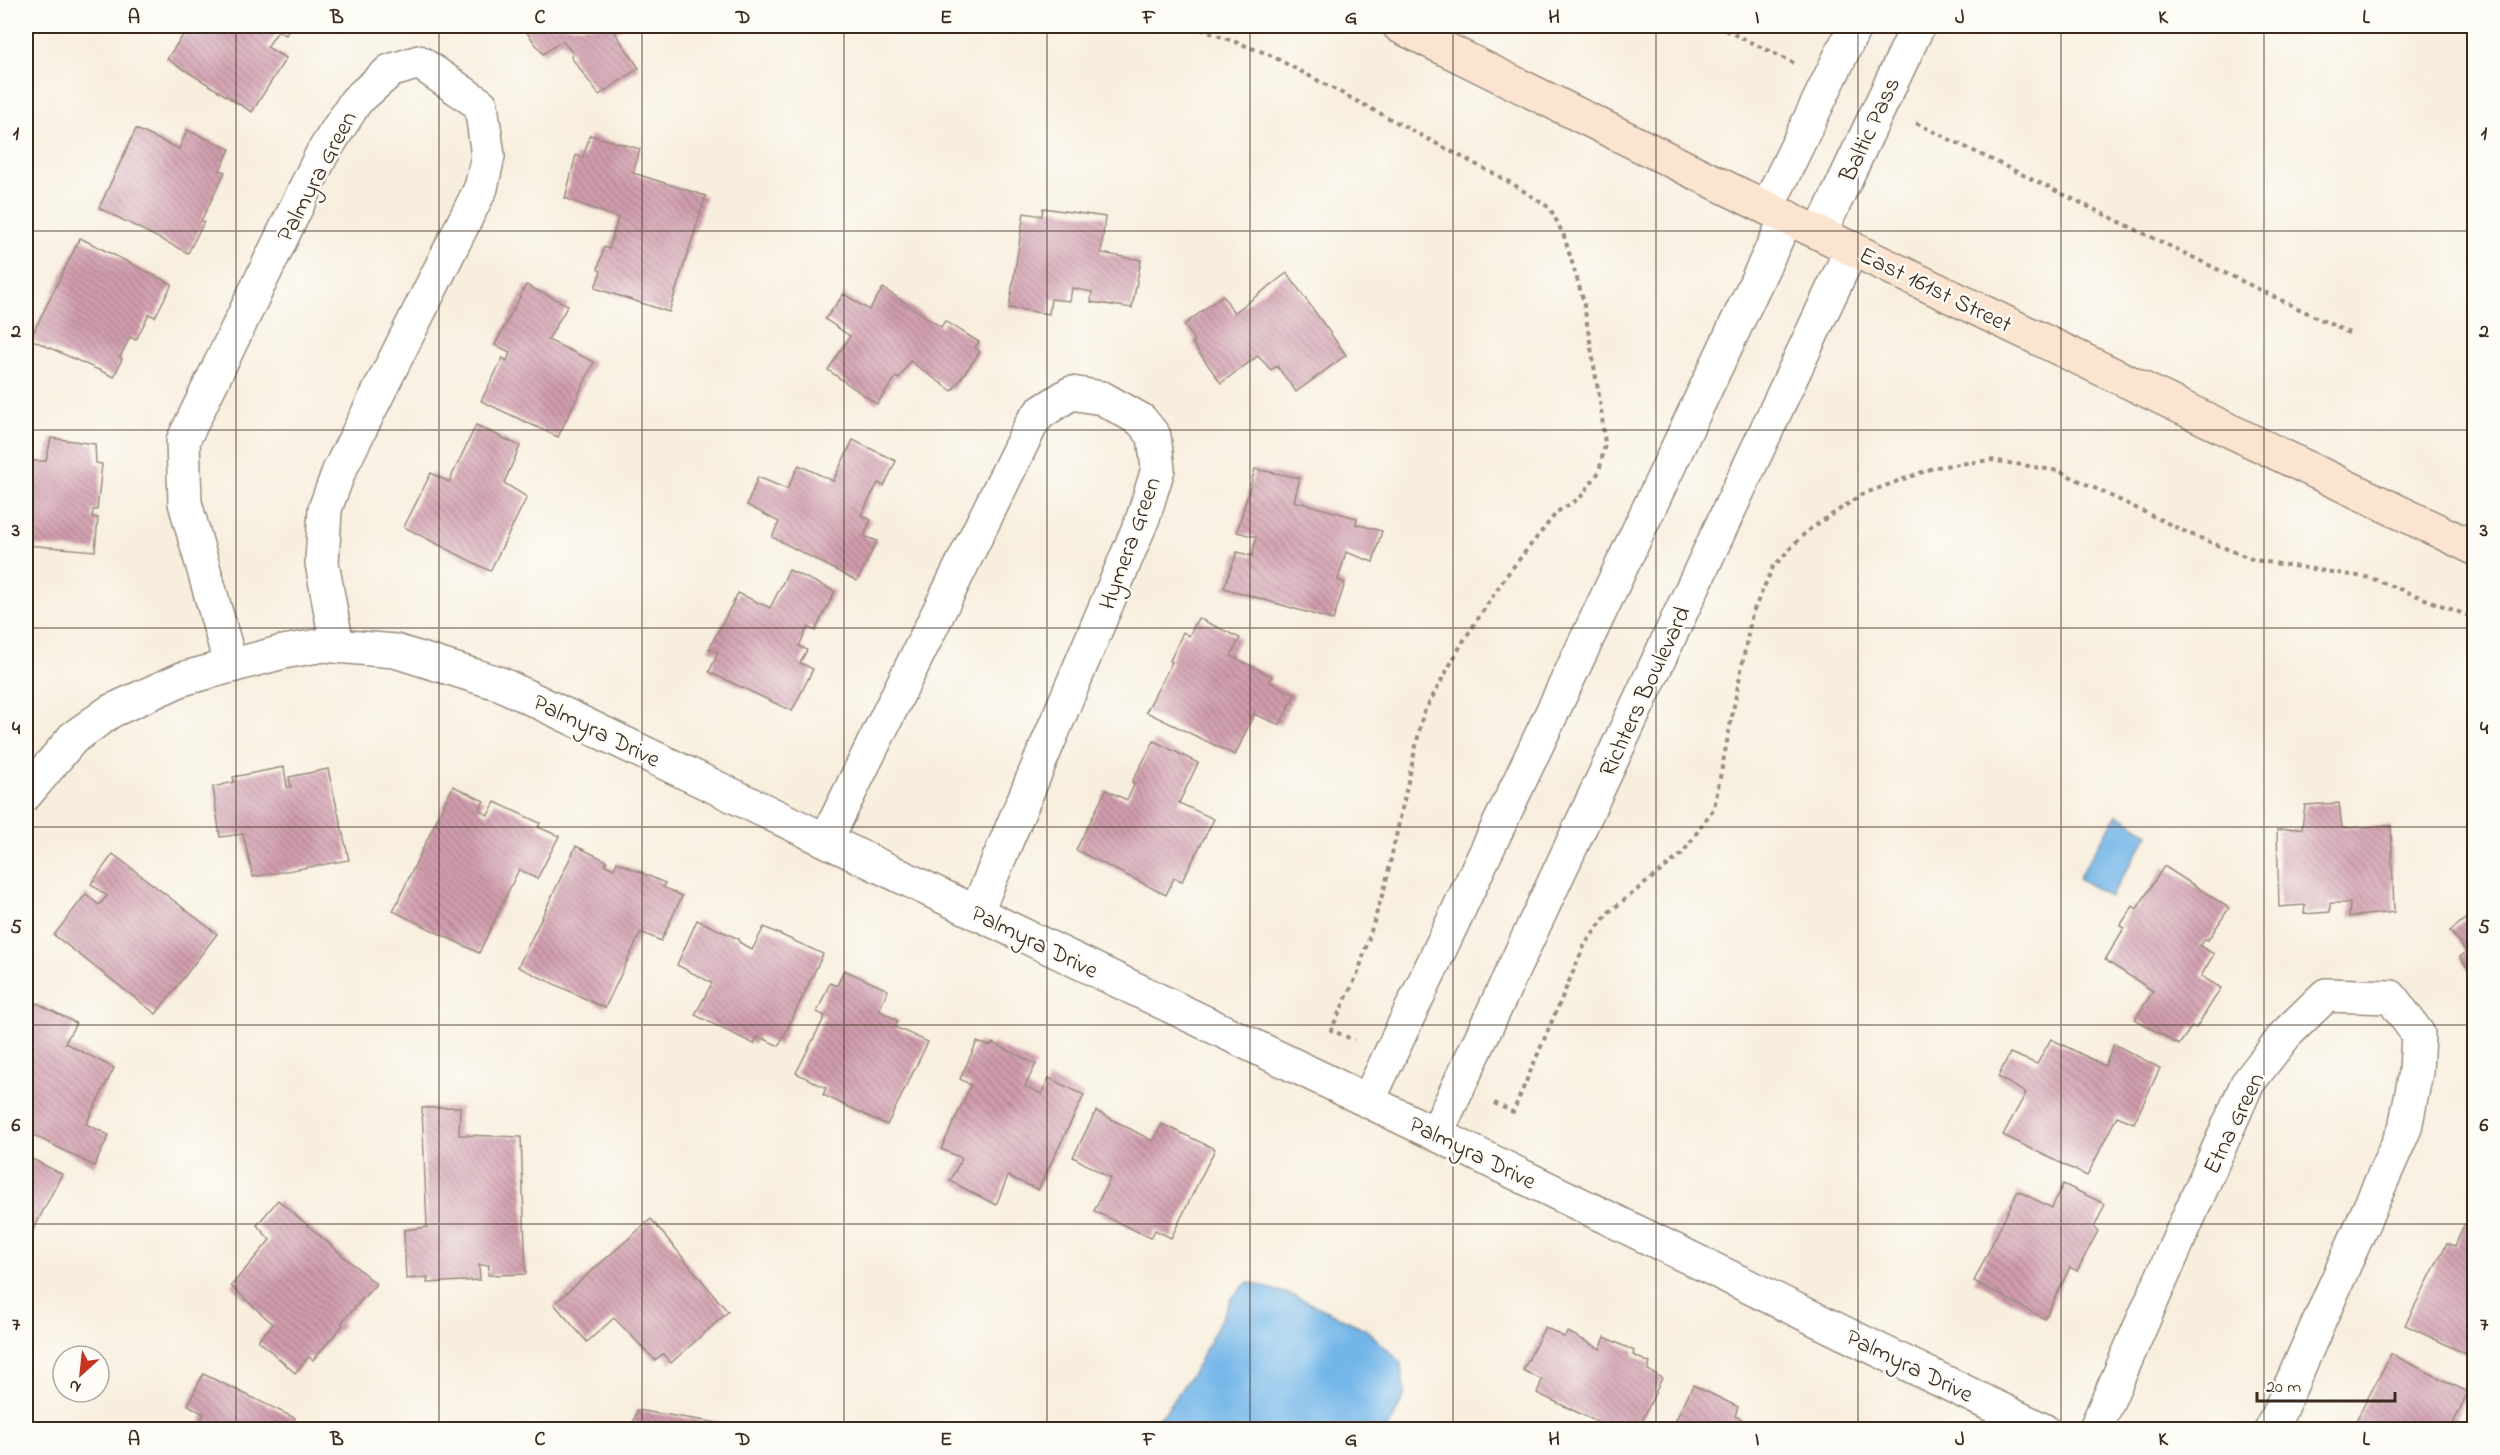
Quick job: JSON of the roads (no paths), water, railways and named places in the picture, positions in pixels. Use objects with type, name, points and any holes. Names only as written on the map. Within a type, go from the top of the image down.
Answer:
[{"type":"street","name":"East 161st Street","points":[[1399,26],[1820,233],[2475,548]]},
{"type":"street","points":[[1368,1101],[1777,212],[1829,81],[1855,26]]},
{"type":"street","name":"Baltic Pass","points":[[1820,233],[1918,26]]},
{"type":"street","name":"Palmyra Green","points":[[231,666],[185,503],[183,441],[322,154],[356,101],[390,70],[419,62],[481,105],[488,156],[481,188],[339,471],[325,509],[322,563],[337,646]]},
{"type":"street","name":"Richters Boulevard","points":[[1436,1134],[1852,248]]},
{"type":"street","name":"Hymera Green","points":[[826,840],[1032,423],[1040,413],[1071,393],[1102,398],[1141,420],[1154,436],[1158,469],[1143,518],[976,913]]},
{"type":"street","name":"Palmyra Drive","points":[[26,795],[73,738],[111,711],[182,679],[283,652],[324,645],[395,651],[501,684],[1368,1101],[2043,1430]]},
{"type":"street","name":"Etna Green","points":[[2095,1430],[2247,1084],[2286,1034],[2326,995],[2391,997],[2418,1034],[2416,1072],[2405,1128],[2271,1430]]},
{"type":"water","points":[[2118,814],[2149,834],[2110,897],[2078,878]]},
{"type":"water","points":[[1248,1282],[1295,1296],[1365,1329],[1400,1361],[1405,1394],[1388,1429],[1141,1429],[1164,1414],[1197,1366],[1231,1299]]}]
